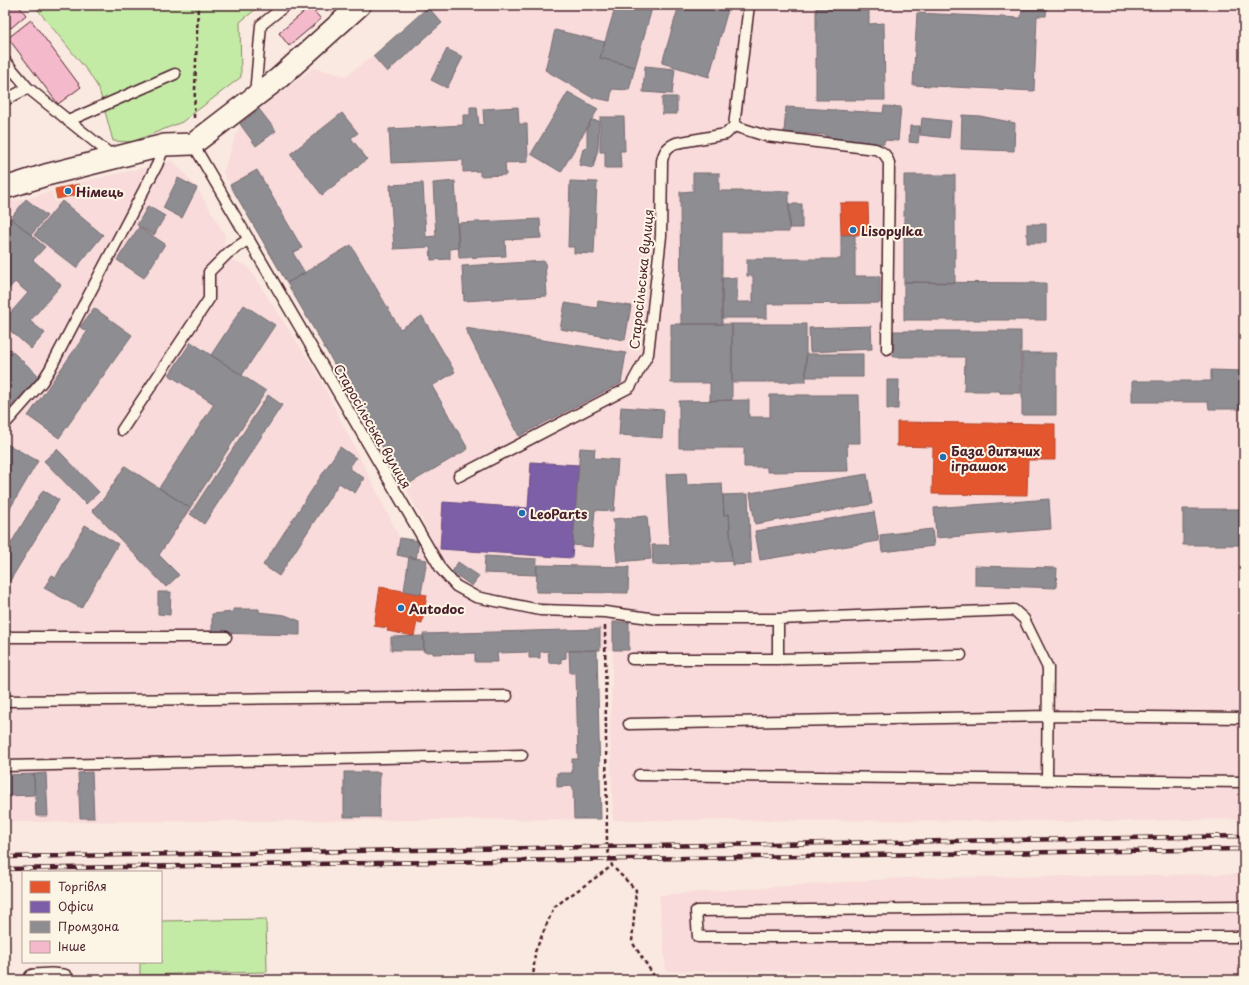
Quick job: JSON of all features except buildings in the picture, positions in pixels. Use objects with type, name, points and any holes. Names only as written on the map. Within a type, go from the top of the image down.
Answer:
[{"type":"street","points":[[5,188],[165,145],[192,144],[279,78],[360,5]]},
{"type":"street","points":[[34,980],[63,980]]},
{"type":"lane","points":[[255,97],[261,26],[286,5]]},
{"type":"lane","points":[[749,5],[734,126],[766,136],[875,149],[883,152],[887,156],[889,163],[887,348]]},
{"type":"lane","points":[[5,61],[28,88],[68,122],[115,158]]},
{"type":"lane","points":[[68,122],[175,74]]},
{"type":"lane","points":[[5,100],[28,88]]},
{"type":"lane","name":"Старосільська вулиця","points":[[459,476],[630,387],[648,354],[661,236],[662,161],[664,153],[669,146],[676,143],[726,134],[734,126]]},
{"type":"lane","name":"Старосільська вулиця","points":[[192,144],[441,569],[456,586],[476,597],[540,610],[605,612],[657,619],[778,619],[1014,610],[1024,619],[1048,668],[1047,780]]},
{"type":"lane","points":[[5,424],[42,382],[50,369],[157,165],[165,145]]},
{"type":"lane","points":[[122,430],[209,299],[209,272],[228,253],[249,239]]},
{"type":"lane","points":[[778,619],[778,659]]},
{"type":"lane","points":[[5,637],[226,637]]},
{"type":"lane","points":[[632,658],[778,659],[961,655]]},
{"type":"lane","points":[[5,701],[507,696]]},
{"type":"lane","points":[[629,724],[1048,716],[1244,718]]},
{"type":"lane","points":[[5,766],[522,755]]},
{"type":"lane","points":[[639,775],[1244,782]]},
{"type":"lane","points":[[1244,906],[696,911],[698,937],[1244,937]]},
{"type":"path","points":[[192,144],[198,5]]},
{"type":"path","points":[[605,612],[607,847],[612,866],[636,890],[632,942],[654,976],[703,980]]},
{"type":"path","points":[[533,980],[535,952],[554,907],[612,866]]},
{"type":"shaded area","points":[[431,5],[1244,5],[1244,819],[1121,821],[613,820],[610,735],[613,650],[597,650],[601,819],[5,822],[5,202],[26,199],[52,191],[55,202],[84,195],[81,182],[173,161],[197,188],[225,235],[224,244],[232,260],[247,266],[316,371],[400,538],[419,541],[439,553],[405,486],[223,172],[240,124],[313,68],[346,76],[373,56]]},
{"type":"shaded area","points":[[1244,874],[1244,980],[1236,980],[1236,974],[666,971],[659,895],[903,878]]},
{"type":"green space","points":[[34,5],[261,5],[240,22],[241,77],[182,122],[132,142],[113,141],[99,89],[89,73]]},
{"type":"green space","points":[[266,919],[267,972],[140,975],[140,963],[162,963],[162,921]]},
{"type":"railway","points":[[5,857],[1244,836]]},
{"type":"railway","points":[[5,869],[1244,849]]},
{"type":"place","name":"Німець","points":[[68,191]]},
{"type":"place","name":"Lisopylka","points":[[853,230]]},
{"type":"place","name":"База дитячих іграшок","points":[[943,457]]},
{"type":"place","name":"LeoParts","points":[[522,513]]},
{"type":"place","name":"Autodoc","points":[[401,608]]}]
